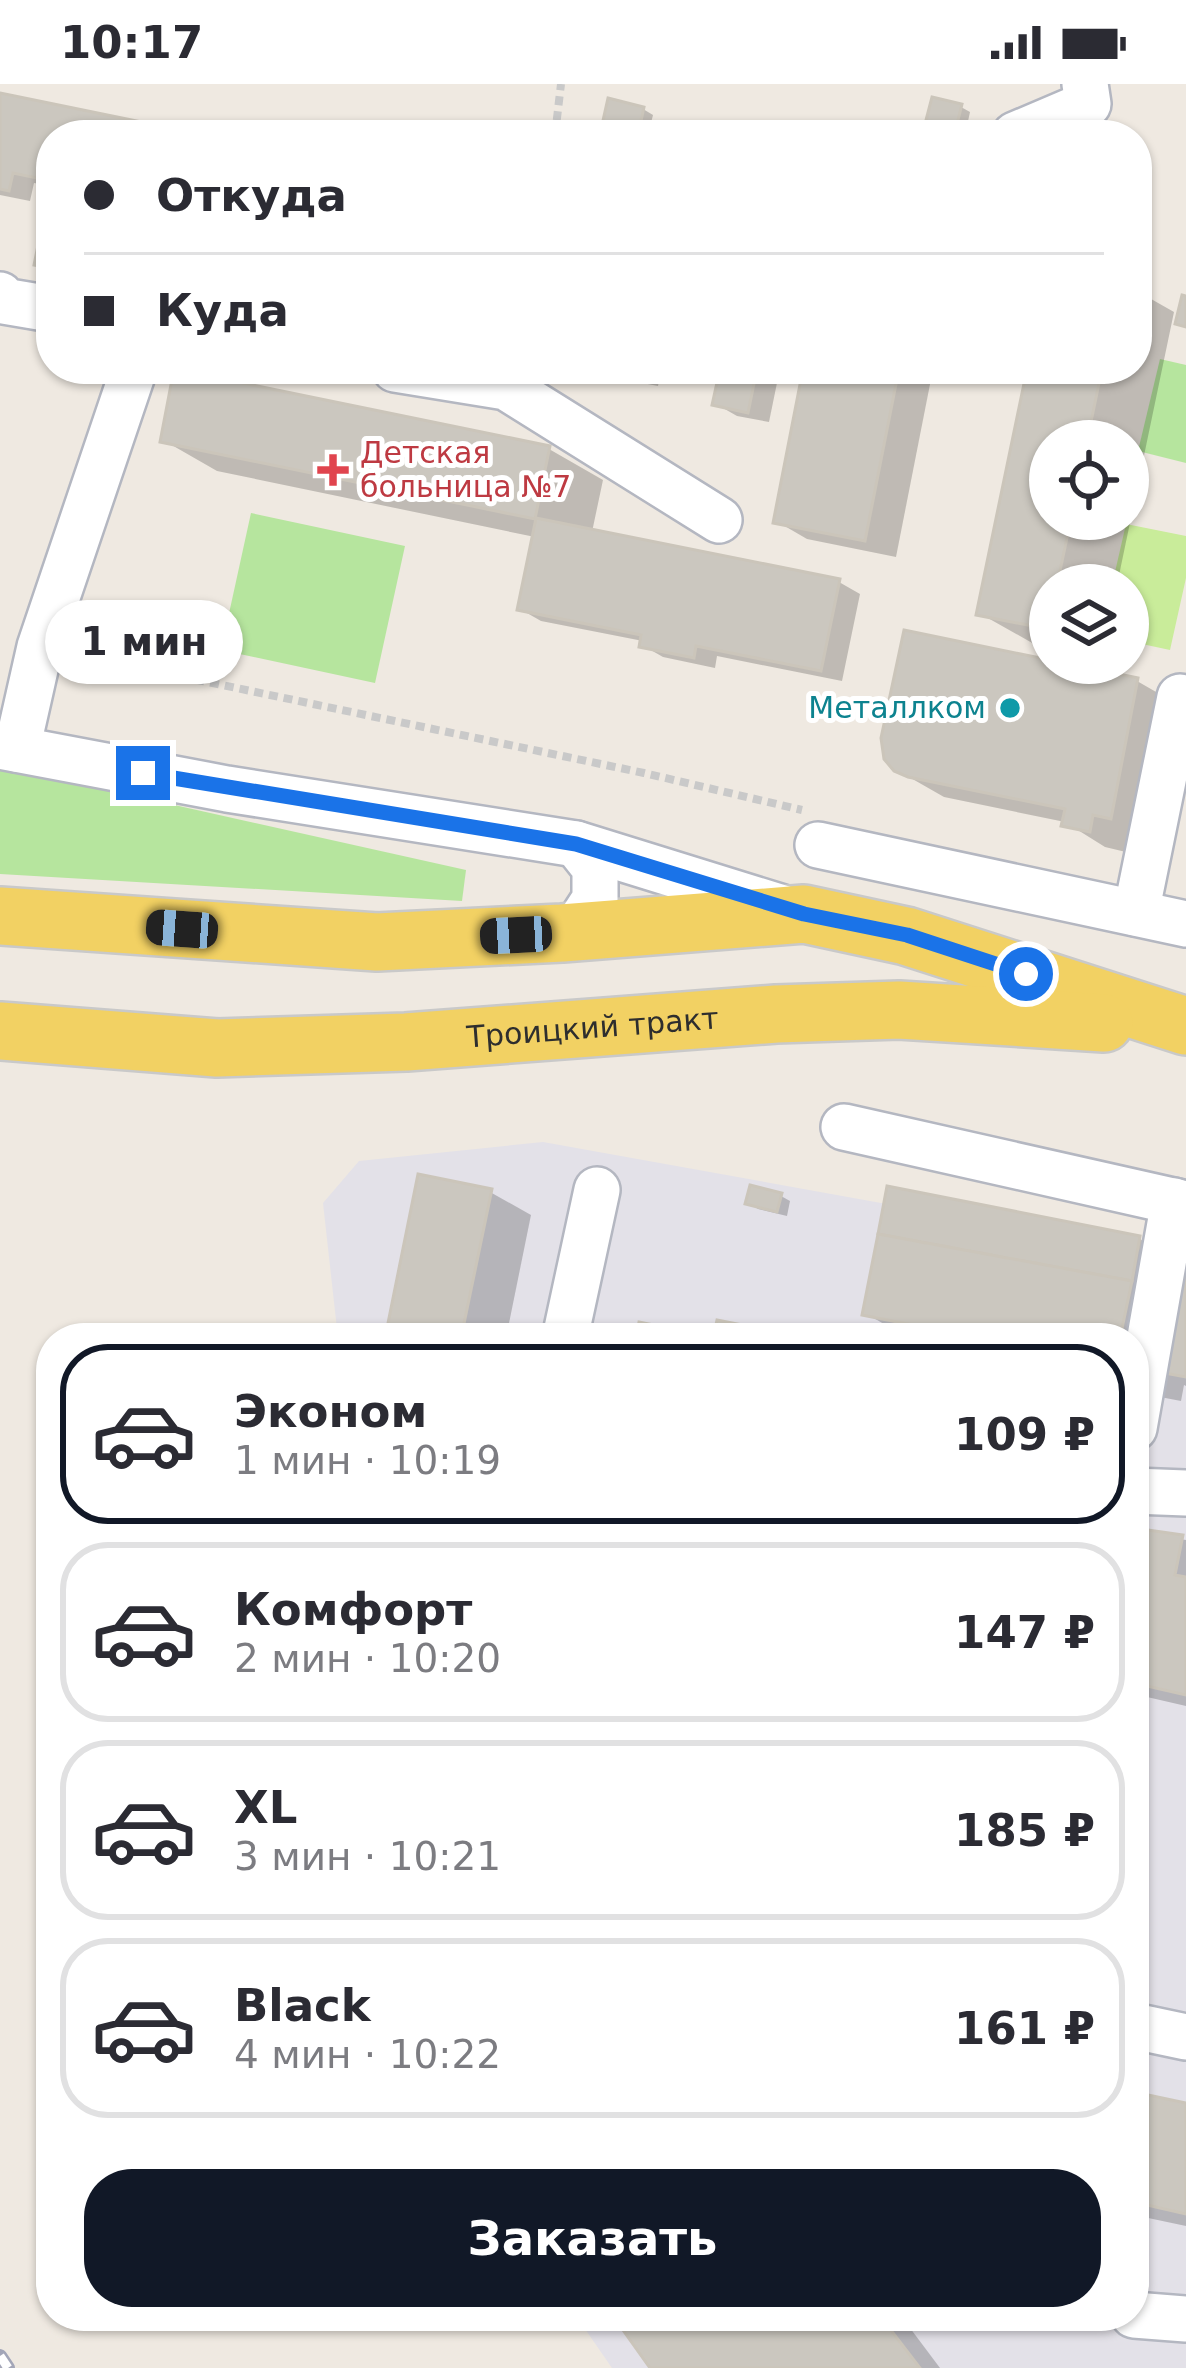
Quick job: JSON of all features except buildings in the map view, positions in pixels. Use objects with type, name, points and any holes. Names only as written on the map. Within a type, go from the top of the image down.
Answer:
[{"type":"main road","points":[[0,916],[377,942],[804,914],[907,935],[1186,1029]]},
{"type":"main road","name":"Троицкий тракт","points":[[0,1031],[175,1046],[280,1047],[899,1010],[1186,1029]]},
{"type":"street","points":[[1050,120],[1088,104],[1085,84]]},
{"type":"street","points":[[1,303],[36,307]]},
{"type":"street","points":[[129,384],[8,748],[227,789],[576,844],[804,914]]},
{"type":"street","points":[[517,384],[719,520]]},
{"type":"street","points":[[1136,913],[1180,697]]},
{"type":"street","points":[[821,830],[1186,923]]},
{"type":"street","points":[[562,933],[580,922],[595,899],[595,868],[576,844]]},
{"type":"street","points":[[844,1127],[1180,1203],[1149,1355]]},
{"type":"street","points":[[568,1323],[597,1190]]},
{"type":"street","points":[[1149,1492],[1186,1493]]},
{"type":"street","points":[[1149,2029],[1186,2038]]},
{"type":"street","points":[[1149,2316],[1186,2319]]},
{"type":"path","points":[[557,120],[561,84]]},
{"type":"path","points":[[40,647],[644,773],[821,830]]},
{"type":"shaded area","points":[[543,1142],[1186,1258],[1186,2368],[612,2368],[586,2331],[1149,2331],[1149,1323],[336,1323],[323,1203],[359,1161]]},
{"type":"green space","points":[[1160,359],[1186,365],[1186,463],[1149,454],[1145,420]]},
{"type":"green space","points":[[251,513],[405,546],[375,683],[221,650]]},
{"type":"green space","points":[[1149,529],[1186,536],[1186,578],[1170,650],[1149,646],[1149,564],[1117,564],[1122,540],[1149,540]]},
{"type":"green space","points":[[0,766],[466,870],[462,901],[0,874]]},
{"type":"railway","points":[[0,2356],[8,2368]]},
{"type":"place","name":"Детская больница №7","points":[[333,470]]},
{"type":"place","name":"Металлком","points":[[1010,708]]},
{"type":"route","points":[[143,773],[576,844],[804,914],[907,935],[1026,974]]}]
